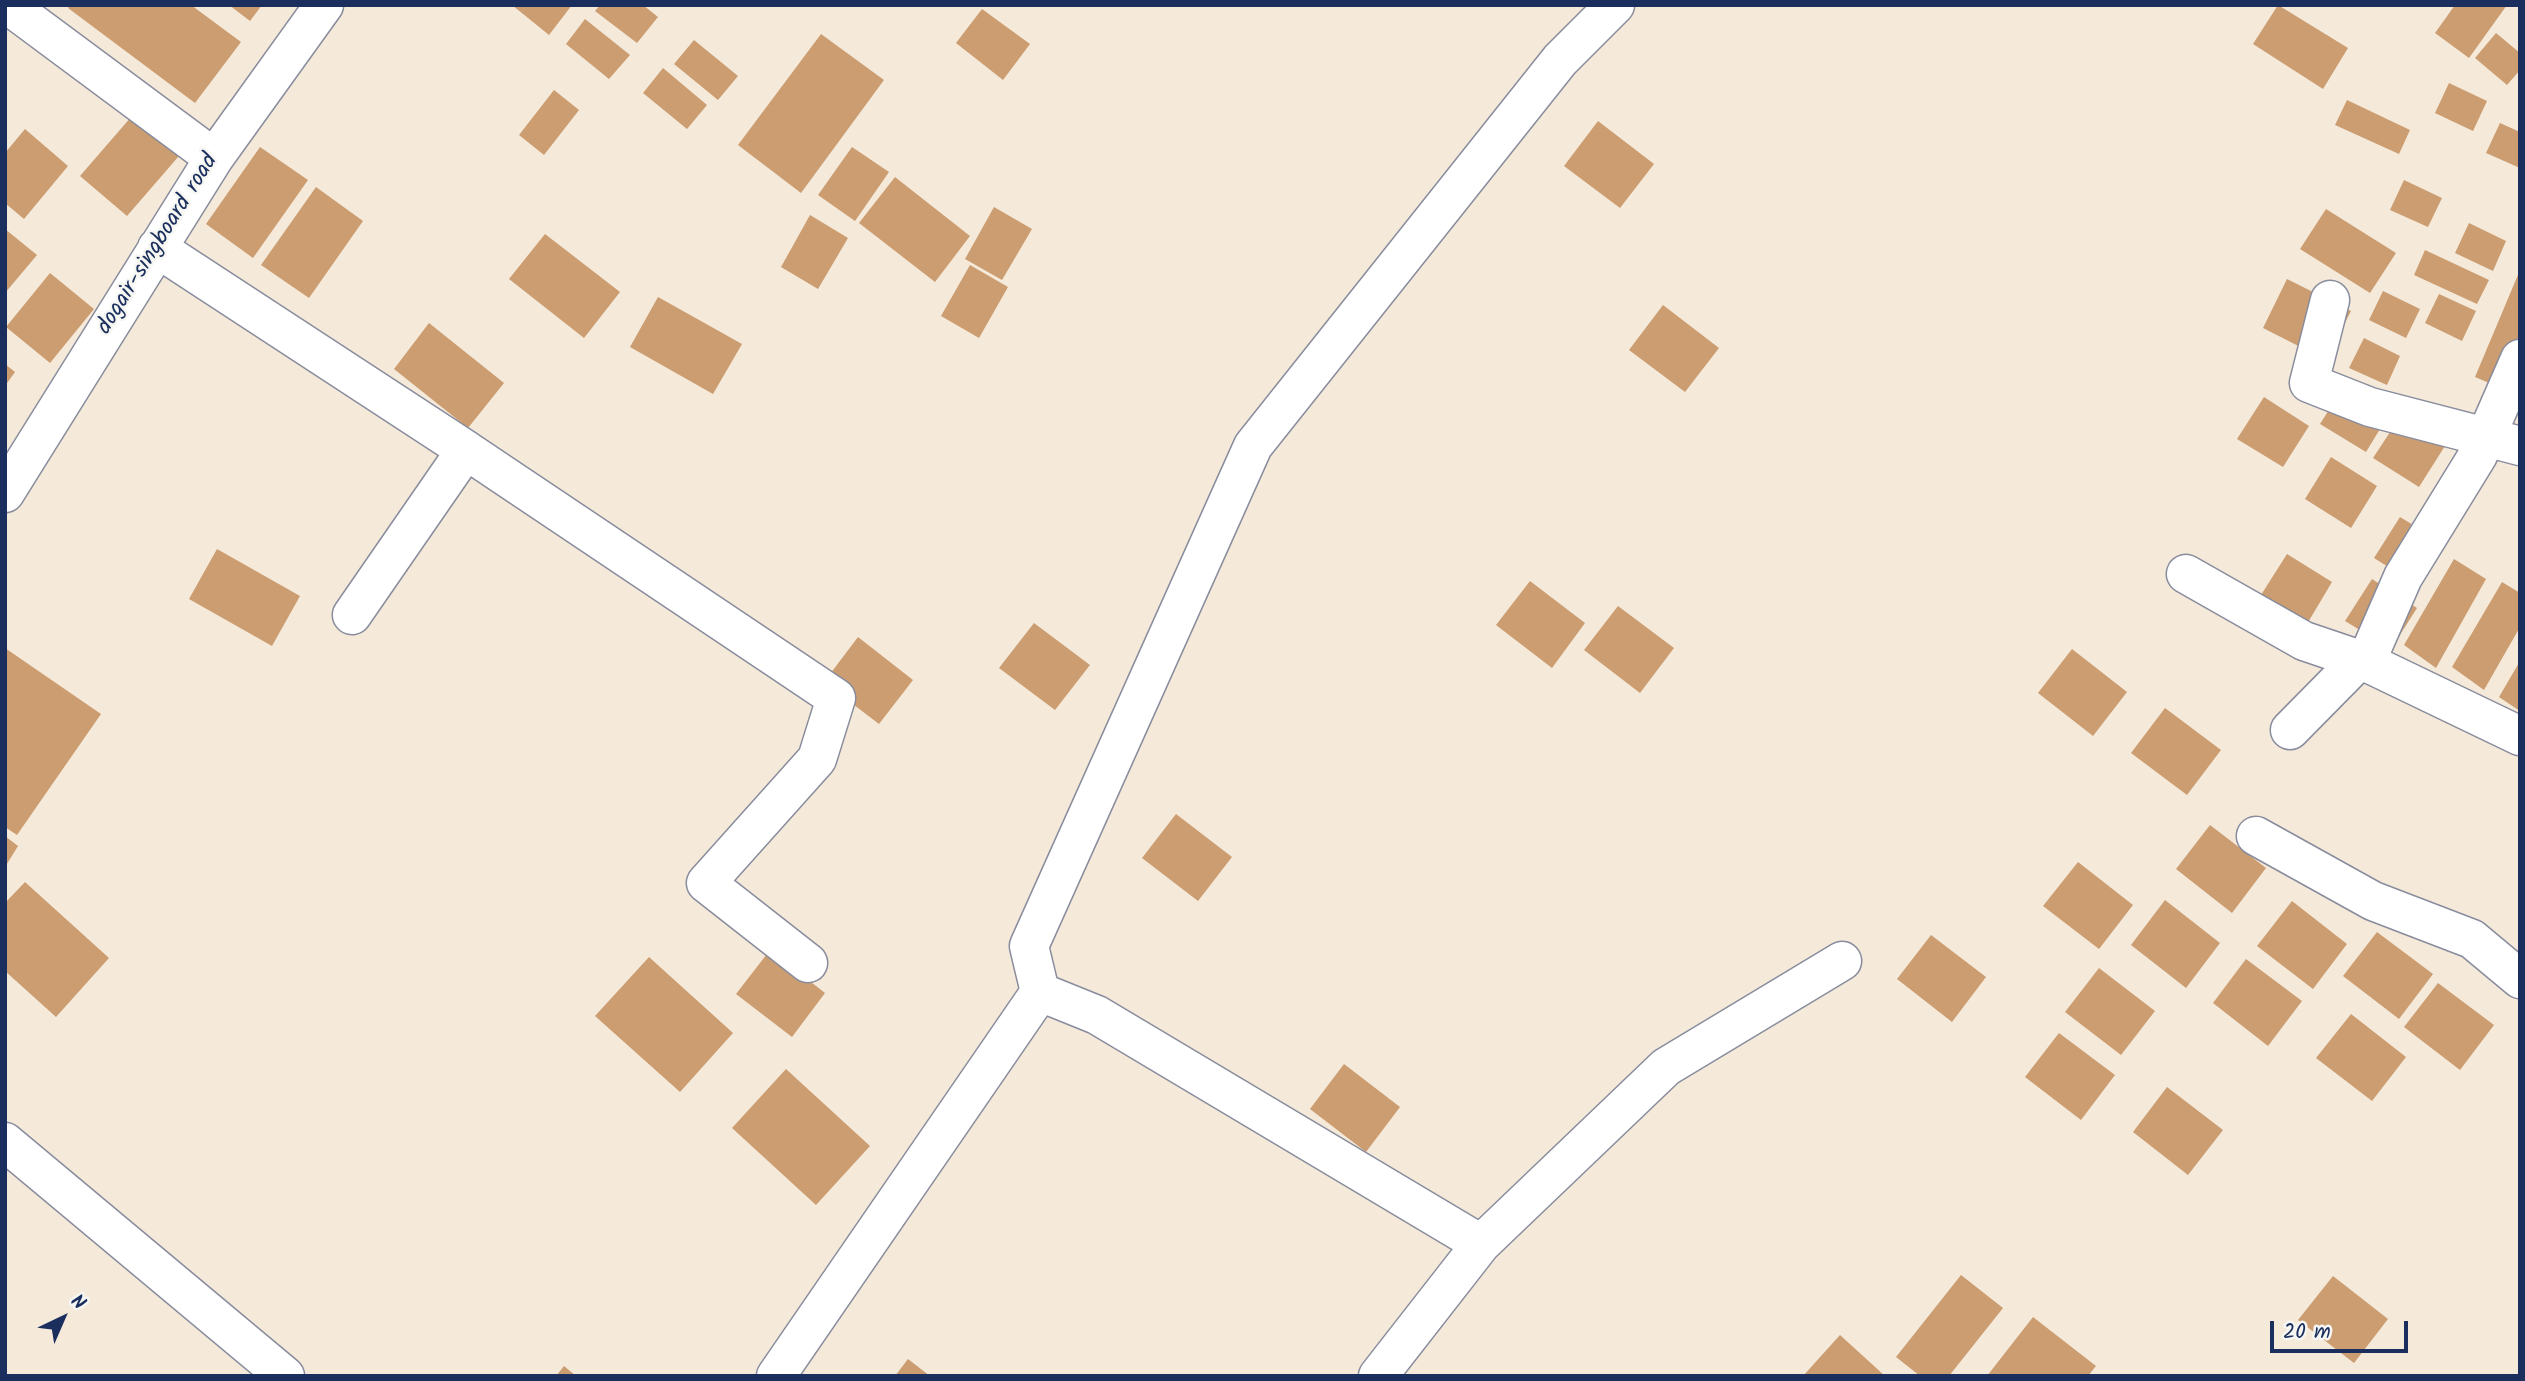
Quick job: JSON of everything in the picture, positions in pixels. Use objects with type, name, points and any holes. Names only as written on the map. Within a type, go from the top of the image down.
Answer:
[{"type":"street","points":[[8,5],[214,158]]},
{"type":"street","name":"dogair-singboard road","points":[[5,493],[214,158],[324,5]]},
{"type":"street","points":[[776,1376],[1040,992],[1029,946],[1253,446],[1560,60],[1615,5]]},
{"type":"street","points":[[157,248],[466,450],[835,698],[817,759],[706,883],[807,963]]},
{"type":"street","points":[[2330,300],[2309,383],[2370,407],[2520,446]]},
{"type":"street","points":[[2366,662],[2403,577],[2478,455],[2520,359]]},
{"type":"street","points":[[352,615],[466,450]]},
{"type":"street","points":[[2186,574],[2304,641],[2366,662]]},
{"type":"street","points":[[2290,730],[2360,659],[2520,736]]},
{"type":"street","points":[[2256,836],[2372,901],[2472,939],[2520,979]]},
{"type":"street","points":[[1378,1376],[1481,1244],[1665,1067],[1842,961]]},
{"type":"street","points":[[1040,992],[1097,1015],[1481,1244]]},
{"type":"street","points":[[5,1142],[285,1376]]},
{"type":"building","points":[[70,5],[191,5],[241,42],[195,103],[68,8]]},
{"type":"building","points":[[229,5],[262,5],[250,21]]},
{"type":"building","points":[[512,5],[572,5],[549,35]]},
{"type":"building","points":[[600,5],[643,5],[658,17],[637,43],[595,11]]},
{"type":"building","points":[[2278,5],[2348,48],[2323,89],[2253,44]]},
{"type":"building","points":[[2455,5],[2507,5],[2469,58],[2435,33]]},
{"type":"building","points":[[982,9],[1030,44],[1003,80],[956,43]]},
{"type":"building","points":[[585,19],[630,55],[609,79],[566,44]]},
{"type":"building","points":[[2496,33],[2520,53],[2520,70],[2507,85],[2475,58]]},
{"type":"building","points":[[821,34],[884,80],[801,193],[738,145]]},
{"type":"building","points":[[694,40],[738,76],[718,100],[674,64]]},
{"type":"building","points":[[663,68],[707,105],[687,129],[643,93]]},
{"type":"building","points":[[2449,83],[2487,101],[2473,131],[2435,113]]},
{"type":"building","points":[[554,90],[579,110],[544,155],[519,135]]},
{"type":"building","points":[[2347,100],[2410,130],[2399,154],[2335,125]]},
{"type":"building","points":[[138,109],[185,149],[127,216],[80,176]]},
{"type":"building","points":[[1598,121],[1654,164],[1620,208],[1564,166]]},
{"type":"building","points":[[2500,123],[2520,132],[2520,168],[2486,153]]},
{"type":"building","points":[[25,129],[68,166],[24,219],[5,203],[5,153]]},
{"type":"building","points":[[260,147],[308,180],[253,258],[206,224]]},
{"type":"building","points":[[852,147],[889,172],[855,221],[818,195]]},
{"type":"building","points":[[895,177],[970,236],[935,282],[859,223]]},
{"type":"building","points":[[2404,180],[2442,198],[2428,227],[2390,210]]},
{"type":"building","points":[[316,187],[363,221],[309,298],[261,265]]},
{"type":"building","points":[[994,207],[1032,229],[1002,280],[965,259]]},
{"type":"building","points":[[2326,209],[2396,253],[2370,293],[2300,249]]},
{"type":"building","points":[[810,215],[848,238],[818,289],[781,267]]},
{"type":"building","points":[[2469,223],[2506,241],[2493,271],[2455,253]]},
{"type":"building","points":[[5,229],[37,255],[5,293]]},
{"type":"building","points":[[545,234],[620,292],[584,338],[509,279]]},
{"type":"building","points":[[2425,250],[2489,280],[2477,304],[2414,275]]},
{"type":"building","points":[[970,265],[1008,287],[979,338],[941,316]]},
{"type":"building","points":[[2520,270],[2520,396],[2475,377]]},
{"type":"building","points":[[50,273],[94,309],[50,363],[6,327]]},
{"type":"building","points":[[2287,279],[2351,311],[2326,360],[2263,328]]},
{"type":"building","points":[[2383,291],[2420,309],[2406,338],[2369,320]]},
{"type":"building","points":[[2439,294],[2476,311],[2462,341],[2425,323]]},
{"type":"building","points":[[658,297],[742,344],[713,394],[630,347]]},
{"type":"building","points":[[1663,305],[1719,348],[1685,392],[1629,350]]},
{"type":"building","points":[[429,323],[504,383],[468,428],[394,369]]},
{"type":"building","points":[[2364,338],[2400,356],[2387,385],[2349,368]]},
{"type":"building","points":[[5,364],[15,372],[5,386]]},
{"type":"building","points":[[2346,383],[2391,411],[2366,452],[2320,424]]},
{"type":"building","points":[[2264,397],[2309,426],[2283,467],[2237,439]]},
{"type":"building","points":[[2400,417],[2445,446],[2419,487],[2373,458]]},
{"type":"building","points":[[2331,457],[2377,486],[2351,528],[2305,499]]},
{"type":"building","points":[[2400,517],[2446,545],[2420,587],[2374,558]]},
{"type":"building","points":[[217,549],[300,596],[272,646],[189,599]]},
{"type":"building","points":[[2287,554],[2332,582],[2307,624],[2261,595]]},
{"type":"building","points":[[2454,559],[2486,579],[2436,668],[2404,645]]},
{"type":"building","points":[[2372,579],[2417,608],[2391,649],[2345,621]]},
{"type":"building","points":[[1530,581],[1585,623],[1552,668],[1496,625]]},
{"type":"building","points":[[2502,582],[2520,593],[2520,627],[2484,690],[2452,667]]},
{"type":"building","points":[[1618,606],[1674,648],[1640,693],[1584,650]]},
{"type":"building","points":[[1034,623],[1090,665],[1055,710],[999,668]]},
{"type":"building","points":[[858,637],[913,680],[879,724],[824,682]]},
{"type":"building","points":[[5,648],[101,714],[17,835],[5,827]]},
{"type":"building","points":[[2072,649],[2127,692],[2093,736],[2038,693]]},
{"type":"building","points":[[2520,661],[2520,711],[2499,697]]},
{"type":"building","points":[[2165,708],[2221,750],[2187,795],[2131,753]]},
{"type":"building","points":[[1176,814],[1232,857],[1198,901],[1142,858]]},
{"type":"building","points":[[2210,825],[2266,868],[2232,913],[2176,869]]},
{"type":"building","points":[[5,836],[18,846],[5,867]]},
{"type":"building","points":[[2078,862],[2133,905],[2099,949],[2043,906]]},
{"type":"building","points":[[25,882],[109,958],[56,1017],[5,971],[5,903]]},
{"type":"building","points":[[2165,900],[2220,943],[2186,988],[2131,945]]},
{"type":"building","points":[[2292,901],[2347,944],[2313,989],[2257,946]]},
{"type":"building","points":[[2377,932],[2433,974],[2399,1019],[2343,976]]},
{"type":"building","points":[[1931,935],[1986,977],[1952,1022],[1897,979]]},
{"type":"building","points":[[770,950],[825,993],[792,1037],[736,994]]},
{"type":"building","points":[[649,957],[733,1033],[680,1092],[595,1016]]},
{"type":"building","points":[[2246,959],[2302,1001],[2268,1046],[2213,1003]]},
{"type":"building","points":[[2099,968],[2155,1011],[2121,1055],[2065,1012]]},
{"type":"building","points":[[2438,983],[2494,1025],[2460,1070],[2404,1027]]},
{"type":"building","points":[[2351,1014],[2406,1057],[2372,1101],[2316,1058]]},
{"type":"building","points":[[2059,1033],[2115,1075],[2081,1120],[2025,1077]]},
{"type":"building","points":[[1344,1064],[1400,1107],[1366,1152],[1310,1109]]},
{"type":"building","points":[[786,1069],[870,1146],[816,1205],[732,1128]]},
{"type":"building","points":[[2167,1087],[2223,1130],[2188,1175],[2133,1132]]},
{"type":"building","points":[[1961,1275],[2003,1308],[1949,1376],[1920,1376],[1896,1357]]},
{"type":"building","points":[[2333,1276],[2388,1319],[2354,1363],[2298,1320]]},
{"type":"building","points":[[2033,1317],[2096,1366],[2088,1376],[1987,1376]]},
{"type":"building","points":[[1840,1335],[1885,1376],[1803,1376]]},
{"type":"building","points":[[908,1359],[930,1376],[895,1376]]},
{"type":"building","points":[[564,1366],[576,1376],[556,1376]]}]
